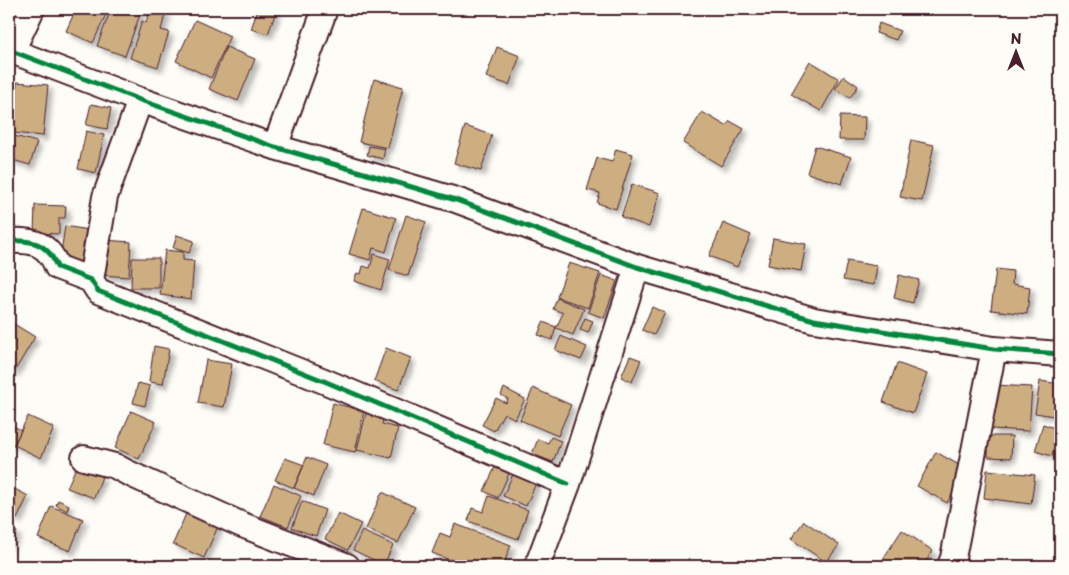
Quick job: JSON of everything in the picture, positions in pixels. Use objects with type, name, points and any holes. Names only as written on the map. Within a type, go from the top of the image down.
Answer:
[{"type":"street","points":[[32,9],[10,50],[140,100],[275,147],[456,200],[637,267],[814,320],[994,349],[1060,354]]},
{"type":"street","points":[[275,147],[326,9]]},
{"type":"street","points":[[140,100],[105,197],[92,280],[98,291],[324,381],[568,484]]},
{"type":"street","points":[[9,241],[27,240],[37,243],[44,247],[53,257],[56,267],[92,280]]},
{"type":"street","points":[[537,566],[568,484],[637,267]]},
{"type":"street","points":[[950,566],[994,349]]},
{"type":"street","points":[[84,458],[115,466],[240,524],[346,566]]},
{"type":"building","points":[[9,9],[21,11],[9,39]]},
{"type":"building","points":[[76,9],[108,10],[93,43],[66,31]]},
{"type":"building","points":[[111,9],[142,9],[125,56],[97,46]]},
{"type":"building","points":[[150,9],[166,12],[161,30],[169,32],[158,67],[130,58],[142,21],[146,23]]},
{"type":"building","points":[[258,9],[277,9],[268,34],[251,29]]},
{"type":"building","points":[[195,20],[230,36],[211,78],[176,61]]},
{"type":"building","points":[[879,23],[900,31],[896,40],[876,33]]},
{"type":"building","points":[[226,47],[255,59],[238,101],[209,89]]},
{"type":"building","points":[[497,47],[520,56],[509,85],[486,77]]},
{"type":"building","points":[[810,61],[839,79],[821,111],[791,94]]},
{"type":"building","points":[[844,76],[858,86],[850,98],[835,89]]},
{"type":"building","points":[[374,79],[403,87],[388,148],[359,142]]},
{"type":"building","points":[[17,82],[48,85],[43,136],[13,133]]},
{"type":"building","points":[[9,86],[13,87],[9,129]]},
{"type":"building","points":[[91,104],[111,108],[107,129],[86,125]]},
{"type":"building","points":[[702,112],[726,126],[730,121],[744,129],[721,166],[683,143]]},
{"type":"building","points":[[840,116],[865,117],[864,140],[839,140]]},
{"type":"building","points":[[465,126],[492,135],[481,171],[454,163]]},
{"type":"building","points":[[86,131],[104,135],[96,173],[78,169]]},
{"type":"building","points":[[14,136],[37,142],[30,165],[9,159]]},
{"type":"building","points":[[911,140],[934,145],[922,201],[900,197]]},
{"type":"building","points":[[369,146],[385,149],[383,159],[367,155]]},
{"type":"building","points":[[815,146],[851,157],[842,184],[807,173]]},
{"type":"building","points":[[616,149],[633,154],[616,209],[597,203],[600,193],[587,190],[597,158],[612,162]]},
{"type":"building","points":[[632,184],[660,193],[649,227],[621,217]]},
{"type":"building","points":[[35,205],[66,206],[65,218],[59,218],[59,234],[34,233]]},
{"type":"building","points":[[363,208],[396,218],[386,252],[373,248],[370,260],[349,254]]},
{"type":"building","points":[[406,215],[426,222],[408,276],[389,270]]},
{"type":"building","points":[[723,223],[751,235],[737,267],[709,256]]},
{"type":"building","points":[[65,226],[94,231],[89,263],[60,259]]},
{"type":"building","points":[[177,235],[194,241],[189,253],[173,248]]},
{"type":"building","points":[[773,238],[806,244],[801,271],[768,265]]},
{"type":"building","points":[[104,240],[131,242],[129,277],[101,275]]},
{"type":"building","points":[[165,250],[183,252],[183,260],[194,261],[191,299],[160,295]]},
{"type":"building","points":[[374,254],[390,259],[381,290],[354,281],[357,273],[361,274],[363,266],[370,268]]},
{"type":"building","points":[[132,258],[159,258],[159,288],[131,288]]},
{"type":"building","points":[[847,261],[877,266],[874,285],[843,280]]},
{"type":"building","points":[[569,263],[600,273],[588,308],[557,297]]},
{"type":"building","points":[[996,269],[1013,271],[1012,284],[1030,287],[1027,314],[991,310]]},
{"type":"building","points":[[601,275],[617,281],[604,318],[588,312]]},
{"type":"building","points":[[899,275],[919,280],[913,303],[894,298]]},
{"type":"building","points":[[557,298],[584,309],[573,335],[556,328],[563,313],[553,309]]},
{"type":"building","points":[[652,307],[665,313],[654,335],[642,330]]},
{"type":"building","points":[[585,318],[593,321],[588,333],[580,330]]},
{"type":"building","points":[[9,321],[35,337],[14,372],[9,369]]},
{"type":"building","points":[[543,322],[556,327],[552,340],[538,335]]},
{"type":"building","points":[[561,336],[587,347],[581,360],[555,350]]},
{"type":"building","points":[[154,346],[169,349],[163,384],[149,382]]},
{"type":"building","points":[[386,348],[411,358],[398,390],[374,381]]},
{"type":"building","points":[[630,356],[641,360],[632,382],[621,377]]},
{"type":"building","points":[[206,360],[232,364],[224,407],[198,403]]},
{"type":"building","points":[[897,363],[927,374],[913,413],[883,402]]},
{"type":"building","points":[[1040,381],[1060,384],[1060,417],[1035,413]]},
{"type":"building","points":[[138,383],[150,386],[145,406],[133,403]]},
{"type":"building","points":[[994,385],[1032,387],[1029,431],[991,429]]},
{"type":"building","points":[[504,388],[525,399],[515,419],[504,413],[494,431],[482,425],[496,398],[506,403],[508,399],[501,395]]},
{"type":"building","points":[[533,388],[571,405],[558,436],[520,420]]},
{"type":"building","points":[[333,403],[364,411],[355,452],[323,445]]},
{"type":"building","points":[[131,411],[156,422],[139,459],[115,448]]},
{"type":"building","points":[[366,413],[384,417],[382,424],[398,428],[391,458],[357,450]]},
{"type":"building","points":[[28,416],[54,428],[41,458],[14,445]]},
{"type":"building","points":[[9,424],[21,430],[14,445],[9,443]]},
{"type":"building","points":[[1043,424],[1060,430],[1052,456],[1035,451]]},
{"type":"building","points":[[988,436],[1012,436],[1011,458],[988,457]]},
{"type":"building","points":[[551,437],[561,441],[553,462],[532,454],[538,439],[548,443]]},
{"type":"building","points":[[936,452],[966,469],[947,503],[917,486]]},
{"type":"building","points":[[307,457],[326,465],[314,496],[294,488]]},
{"type":"building","points":[[285,458],[304,465],[294,488],[275,480]]},
{"type":"building","points":[[497,463],[511,469],[498,498],[484,491]]},
{"type":"building","points":[[76,467],[102,477],[94,498],[67,488]]},
{"type":"building","points":[[987,470],[1035,475],[1031,504],[984,498]]},
{"type":"building","points":[[514,472],[537,481],[526,506],[503,496]]},
{"type":"building","points":[[274,484],[301,496],[288,527],[260,516]]},
{"type":"building","points":[[9,486],[28,496],[17,519],[9,515]]},
{"type":"building","points":[[382,492],[415,507],[398,543],[366,529]]},
{"type":"building","points":[[489,496],[528,510],[518,539],[468,521],[472,508],[483,512]]},
{"type":"building","points":[[58,500],[69,505],[67,511],[56,505]]},
{"type":"building","points":[[302,501],[325,510],[316,536],[292,528]]},
{"type":"building","points":[[51,506],[83,519],[70,551],[38,538]]},
{"type":"building","points":[[188,509],[220,522],[204,558],[173,544]]},
{"type":"building","points":[[338,513],[361,524],[348,550],[325,539]]},
{"type":"building","points":[[804,521],[839,545],[826,562],[791,539]]},
{"type":"building","points":[[455,524],[511,545],[503,566],[465,566],[432,553],[440,533],[450,537]]},
{"type":"building","points":[[9,528],[17,532],[9,547]]},
{"type":"building","points":[[902,530],[933,551],[923,566],[894,566],[883,559]]},
{"type":"building","points":[[362,531],[393,545],[384,565],[353,550]]},
{"type":"building","points":[[286,561],[297,566],[283,566]]},
{"type":"cycle path","points":[[9,50],[140,100],[275,147],[456,200],[637,267],[814,320],[994,349],[1060,354]]},
{"type":"cycle path","points":[[9,241],[25,241],[39,245],[49,253],[57,267],[91,280],[98,291],[324,381],[568,484]]}]
